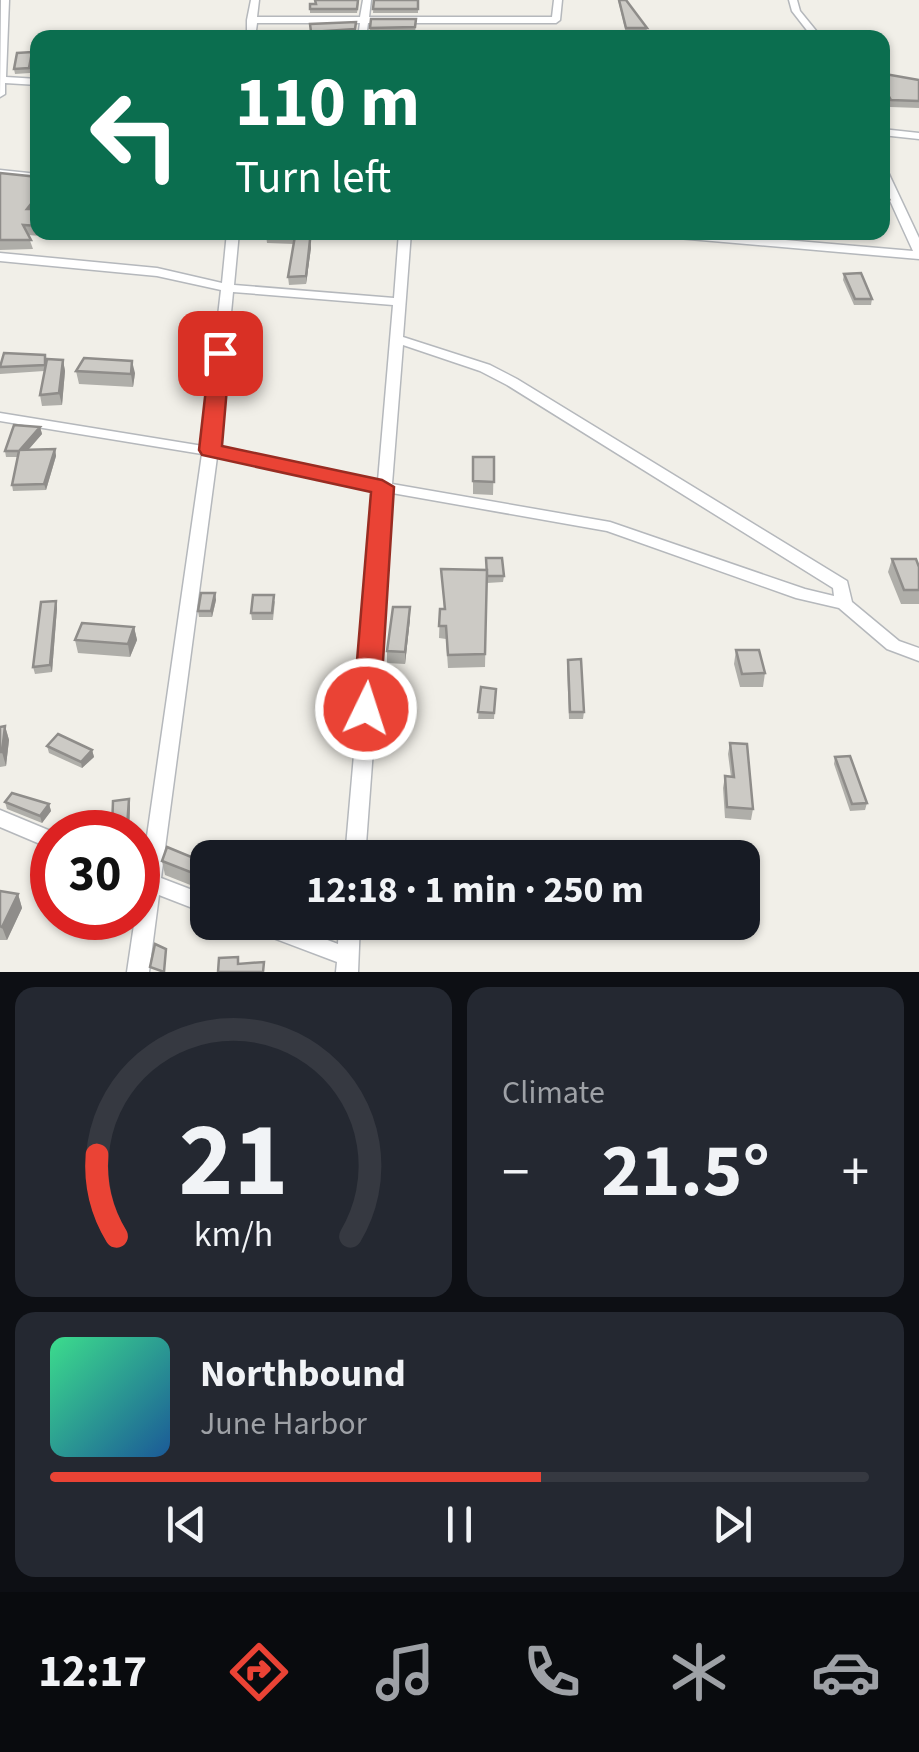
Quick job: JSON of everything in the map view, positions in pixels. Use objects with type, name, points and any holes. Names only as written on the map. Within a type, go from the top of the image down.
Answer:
[{"type":"street","points":[[0,94],[7,0]]},
{"type":"street","points":[[251,30],[255,0]]},
{"type":"street","points":[[362,30],[366,0]]},
{"type":"street","points":[[251,20],[556,20],[558,0]]},
{"type":"street","points":[[793,0],[812,30]]},
{"type":"street","points":[[2,80],[30,82]]},
{"type":"street","points":[[890,133],[919,136]]},
{"type":"street","points":[[0,173],[30,176]]},
{"type":"street","points":[[748,240],[919,253],[890,188]]},
{"type":"street","points":[[156,810],[210,450],[232,240]]},
{"type":"street","points":[[356,840],[404,240]]},
{"type":"street","points":[[0,257],[157,272],[227,288],[400,302]]},
{"type":"street","points":[[397,339],[485,368],[512,382],[841,585],[844,604]]},
{"type":"street","points":[[0,417],[210,450],[382,487],[610,527],[802,594],[844,604],[893,645],[919,655]]},
{"type":"street","points":[[0,818],[30,831]]},
{"type":"street","points":[[160,887],[190,898]]},
{"type":"street","points":[[138,972],[140,940]]},
{"type":"street","points":[[293,940],[348,965],[349,940]]},
{"type":"building","points":[[315,0],[358,0],[357,9],[310,9]]},
{"type":"building","points":[[374,0],[418,0],[418,9],[373,9]]},
{"type":"building","points":[[619,0],[626,0],[647,28],[626,28]]},
{"type":"building","points":[[371,19],[416,19],[415,27],[370,28]]},
{"type":"building","points":[[356,22],[355,29],[340,30],[311,30],[310,24]]},
{"type":"building","points":[[30,52],[29,68],[14,69],[17,53]]},
{"type":"building","points":[[890,75],[919,80],[919,101],[891,100]]},
{"type":"building","points":[[0,173],[30,176],[30,225],[23,225],[30,240],[0,240]]},
{"type":"building","points":[[294,240],[310,240],[306,276],[288,277]]},
{"type":"building","points":[[861,273],[872,299],[855,299],[844,274]]},
{"type":"building","points":[[4,353],[45,355],[45,365],[0,367]]},
{"type":"building","points":[[84,358],[132,361],[131,374],[76,371]]},
{"type":"building","points":[[47,359],[63,360],[59,393],[40,395]]},
{"type":"building","points":[[14,425],[40,427],[20,450],[55,449],[44,484],[12,485],[19,451],[5,451]]},
{"type":"building","points":[[473,457],[494,457],[494,482],[473,481]]},
{"type":"building","points":[[486,558],[502,558],[504,576],[487,576]]},
{"type":"building","points":[[892,559],[916,559],[919,590],[904,590]]},
{"type":"building","points":[[441,569],[487,570],[485,654],[448,655],[446,626],[439,626],[440,609],[445,609]]},
{"type":"building","points":[[201,593],[215,593],[211,611],[198,611]]},
{"type":"building","points":[[253,595],[274,595],[272,613],[251,613]]},
{"type":"building","points":[[56,601],[50,665],[33,667],[41,602]]},
{"type":"building","points":[[393,607],[410,607],[405,652],[387,651]]},
{"type":"building","points":[[82,623],[134,627],[128,644],[75,640]]},
{"type":"building","points":[[736,650],[759,650],[765,673],[742,674]]},
{"type":"building","points":[[581,659],[584,712],[570,712],[568,660]]},
{"type":"building","points":[[481,687],[496,689],[494,713],[478,712]]},
{"type":"building","points":[[5,726],[2,752],[0,752],[0,727]]},
{"type":"building","points":[[58,734],[92,750],[81,762],[47,746]]},
{"type":"building","points":[[730,743],[747,744],[753,809],[727,807],[725,776],[734,777]]},
{"type":"building","points":[[850,756],[867,803],[852,804],[835,757]]},
{"type":"building","points":[[12,793],[49,804],[44,810],[30,812],[5,802]]},
{"type":"building","points":[[129,799],[128,810],[113,810],[113,801]]},
{"type":"building","points":[[167,847],[190,857],[190,872],[162,861]]},
{"type":"building","points":[[0,891],[18,894],[2,927],[0,926]]},
{"type":"building","points":[[155,944],[166,949],[164,972],[150,967]]},
{"type":"building","points":[[238,957],[238,964],[264,962],[263,972],[218,972],[219,958]]},
{"type":"route","points":[[220,353],[210,450],[382,487],[366,709]]}]
